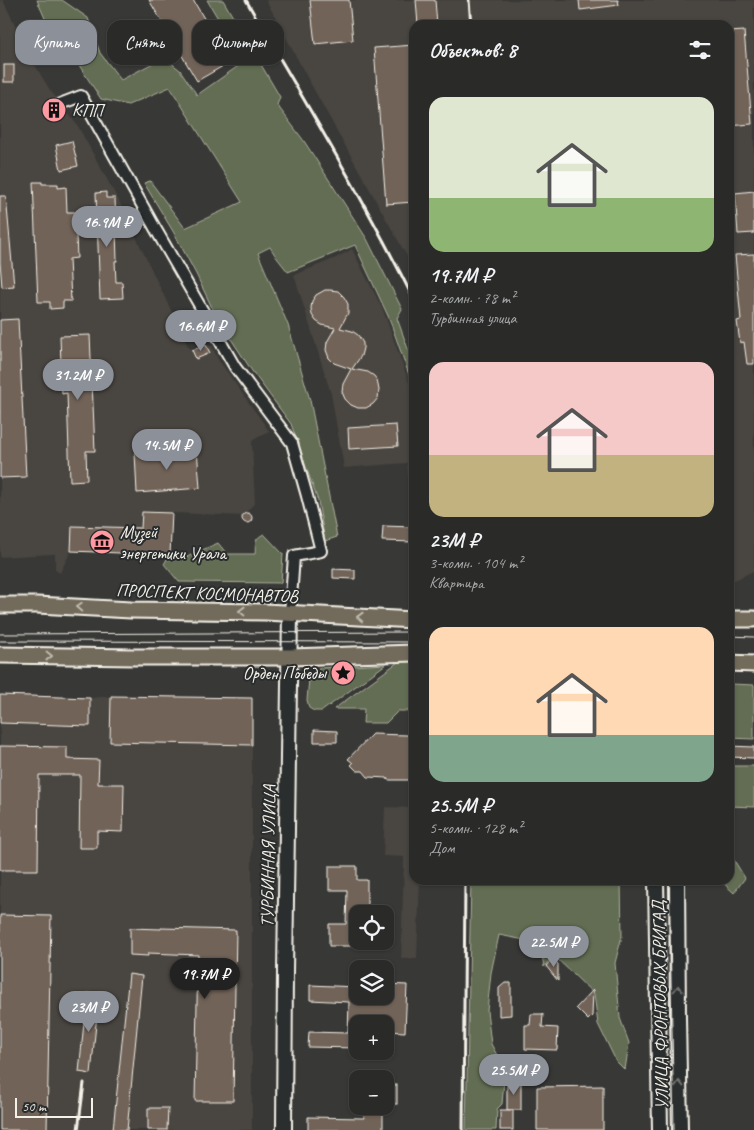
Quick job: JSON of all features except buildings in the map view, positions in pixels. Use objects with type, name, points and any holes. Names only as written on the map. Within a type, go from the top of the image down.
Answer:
[{"type":"main road","name":"ПРОСПЕКТ КОСМОНАВТОВ","points":[[0,605],[290,613],[409,620]]},
{"type":"main road","name":"ТУРБИННАЯ УЛИЦА","points":[[284,1130],[290,613]]},
{"type":"main road","points":[[734,619],[754,619]]},
{"type":"main road","points":[[0,655],[290,657],[409,653]]},
{"type":"main road","points":[[734,663],[754,664]]},
{"type":"main road","name":"УЛИЦА ФРОНТОВЫХ БРИГАД","points":[[656,885],[660,1130]]},
{"type":"main road","name":"УЛИЦА ФРОНТОВЫХ БРИГАД","points":[[677,885],[680,1130]]},
{"type":"street","points":[[60,104],[81,96],[235,367],[292,443],[308,496],[321,551],[294,556],[290,613]]},
{"type":"shaded area","points":[[0,0],[3,0],[15,24],[15,65],[35,65],[50,90],[78,126],[119,201],[188,346],[192,350],[206,345],[212,346],[219,361],[269,431],[252,441],[255,503],[243,516],[172,513],[170,555],[71,551],[60,573],[55,570],[55,554],[0,557]]},
{"type":"shaded area","points":[[266,0],[754,0],[754,572],[734,580],[734,20],[409,20],[409,260],[284,34],[284,20],[277,20]]},
{"type":"shaded area","points":[[352,249],[383,310],[409,382],[409,479],[407,463],[344,468],[331,394],[294,275],[336,258]]},
{"type":"shaded area","points":[[0,695],[90,698],[111,696],[252,698],[252,1130],[0,1130]]},
{"type":"shaded area","points":[[385,807],[409,808],[409,885],[420,885],[417,959],[401,958],[404,857],[383,856]]},
{"type":"green space","points":[[37,0],[62,0],[89,20],[46,20]]},
{"type":"green space","points":[[207,0],[223,0],[235,20],[219,20]]},
{"type":"green space","points":[[97,44],[107,65],[109,65],[121,80],[149,65],[174,65],[180,70],[197,95],[240,65],[261,65],[280,97],[277,105],[304,141],[367,239],[402,309],[397,318],[409,352],[409,375],[389,318],[355,245],[288,272],[270,247],[258,253],[288,325],[310,400],[337,537],[325,541],[318,501],[291,424],[252,371],[216,316],[174,233],[144,183],[150,181],[185,228],[242,202],[170,87],[128,105],[101,99],[79,65],[97,65]]},
{"type":"green space","points":[[264,534],[283,554],[281,583],[179,582],[164,564],[167,559],[182,559],[218,543],[227,554],[255,554],[257,540]]},
{"type":"green space","points":[[409,661],[409,711],[398,711],[386,723],[363,723],[364,709],[334,709],[398,662]]},
{"type":"green space","points":[[386,664],[322,711],[314,711],[309,708],[307,700],[309,679],[318,678],[319,668]]},
{"type":"green space","points":[[734,684],[754,685],[754,739],[734,738]]},
{"type":"green space","points":[[734,766],[754,766],[754,807],[734,806]]},
{"type":"green space","points":[[734,860],[745,878],[734,893],[725,885],[734,885]]},
{"type":"green space","points":[[471,885],[621,885],[622,936],[615,963],[620,1018],[629,1043],[625,1070],[616,1061],[598,1024],[594,994],[553,955],[544,967],[540,943],[499,935],[491,973],[487,1011],[491,1044],[505,1070],[520,1070],[520,1079],[504,1080],[502,1104],[497,1109],[496,1130],[466,1130]]},
{"type":"tram line","points":[[0,634],[409,632]]},
{"type":"tram line","points":[[734,636],[754,637]]},
{"type":"tram line","points":[[0,641],[409,642]]},
{"type":"tram line","points":[[669,885],[674,1130]]},
{"type":"railway","points":[[246,0],[311,111],[409,290]]},
{"type":"railway","points":[[469,0],[471,20]]},
{"type":"railway","points":[[463,1130],[465,885]]},
{"type":"railway","points":[[78,1130],[84,1083]]},
{"type":"place","name":"КПП","points":[[54,110]]},
{"type":"place","name":"Музей энергетики Урала","points":[[102,542]]},
{"type":"place","name":"Орден Победы","points":[[343,673]]}]
